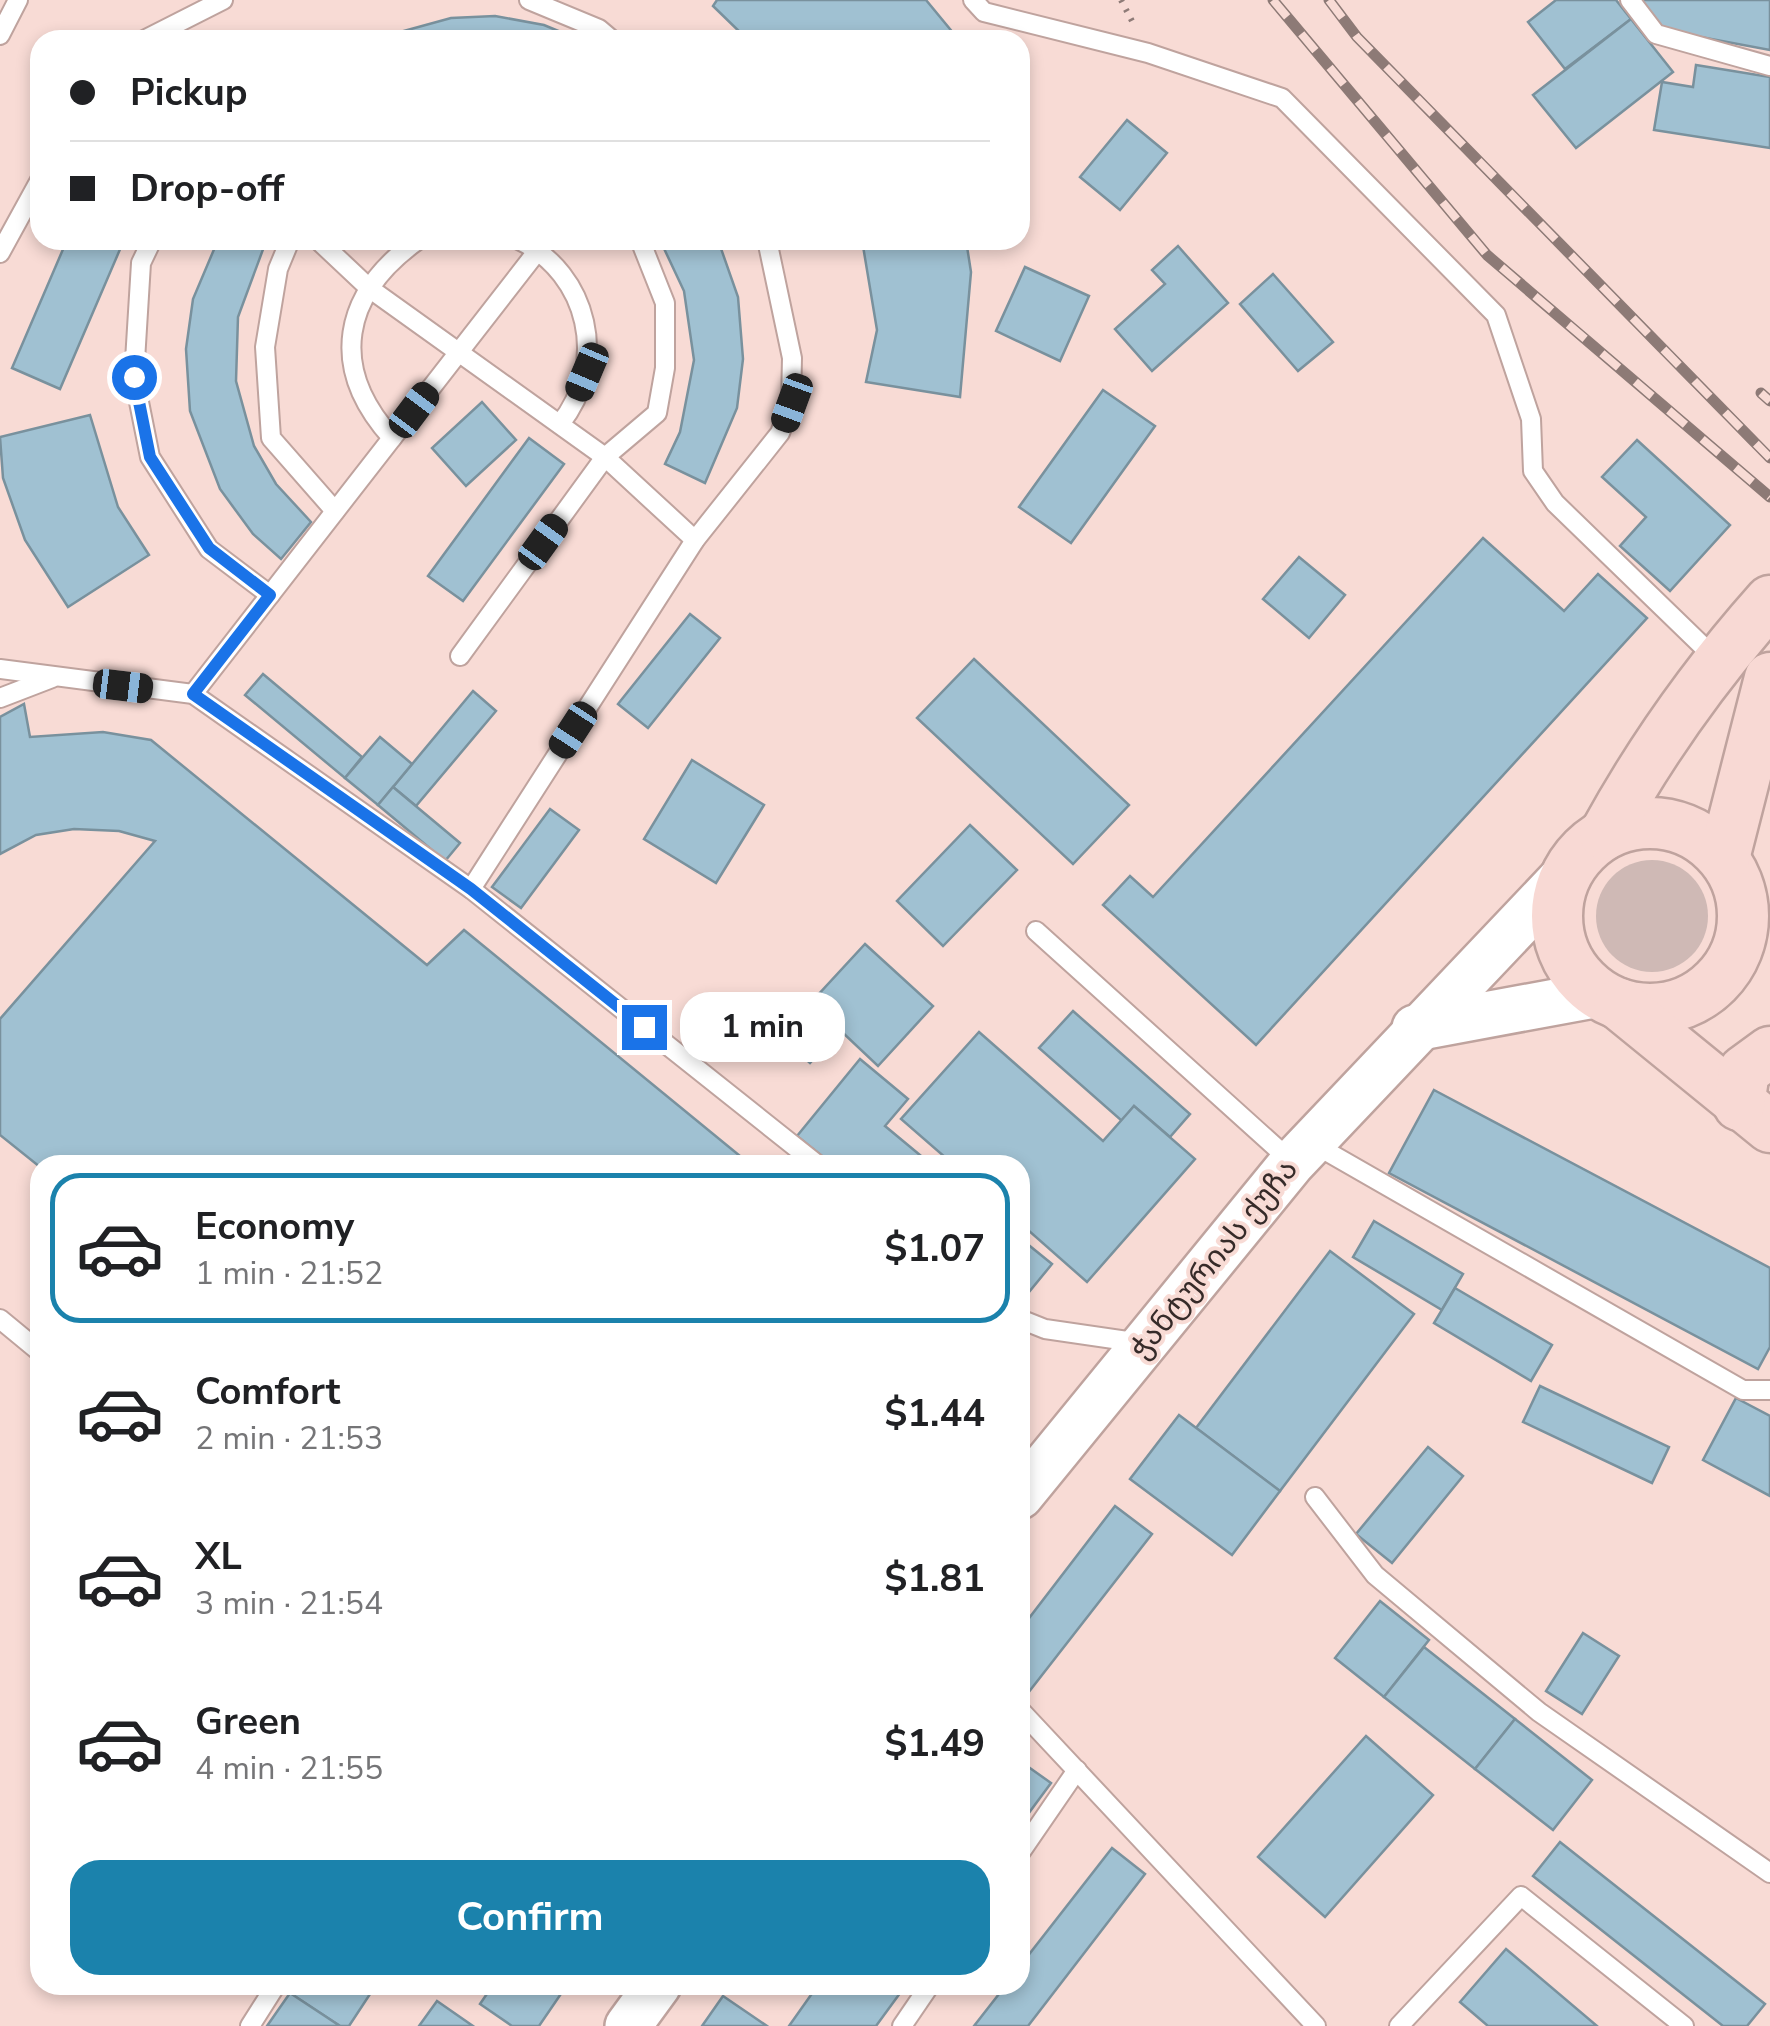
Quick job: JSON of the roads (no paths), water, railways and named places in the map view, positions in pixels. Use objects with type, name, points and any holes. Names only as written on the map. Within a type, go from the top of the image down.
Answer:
[{"type":"main road","points":[[1606,834],[1640,770],[1718,660],[1770,602]]},
{"type":"main road","points":[[1724,858],[1757,780],[1770,678]]},
{"type":"main road","points":[[1609,999],[1653,1010],[1702,994],[1757,941],[1724,858],[1700,836],[1670,824],[1637,823],[1606,834],[1577,858],[1567,873],[1556,918],[1560,940],[1568,962],[1609,999],[1754,1116]]},
{"type":"main road","points":[[1754,1116],[1744,1071],[1770,1052]]},
{"type":"street","name":"ჭანტურიას ქუჩა","points":[[1030,1484],[1302,1152],[1567,873]]},
{"type":"street","points":[[1416,1028],[1609,999]]},
{"type":"street","points":[[628,2026],[651,1995]]},
{"type":"lane","points":[[0,35],[18,0]]},
{"type":"lane","points":[[164,30],[222,0]]},
{"type":"lane","points":[[529,0],[600,30]]},
{"type":"lane","points":[[973,0],[984,12],[1148,53],[1282,98],[1496,315],[1531,419],[1532,470],[1555,503],[1718,660]]},
{"type":"lane","points":[[1630,0],[1656,34],[1770,66]]},
{"type":"lane","points":[[0,253],[30,198]]},
{"type":"lane","points":[[147,250],[141,263],[134,377],[150,457],[209,548],[270,595]]},
{"type":"lane","points":[[286,250],[278,269],[265,346],[271,438],[335,511]]},
{"type":"lane","points":[[329,250],[369,288],[605,457],[695,540]]},
{"type":"lane","points":[[392,438],[370,414],[354,379],[350,340],[369,288],[383,265],[404,250]]},
{"type":"lane","points":[[193,694],[538,250]]},
{"type":"lane","points":[[546,250],[574,290],[588,330],[587,372],[560,424]]},
{"type":"lane","points":[[460,656],[605,457],[657,413],[665,302],[644,250]]},
{"type":"lane","points":[[471,889],[695,540],[780,433],[792,403],[792,358],[769,250]]},
{"type":"lane","points":[[0,669],[193,694],[471,889],[805,1155]]},
{"type":"lane","points":[[0,698],[53,678]]},
{"type":"lane","points":[[1036,930],[1302,1152],[1743,1390],[1770,1390]]},
{"type":"lane","points":[[0,1318],[30,1344]]},
{"type":"lane","points":[[1030,1323],[1045,1329],[1144,1344]]},
{"type":"lane","points":[[1315,1497],[1375,1575],[1539,1712],[1770,1873]]},
{"type":"lane","points":[[1030,1721],[1316,2026]]},
{"type":"lane","points":[[1030,1838],[1077,1770]]},
{"type":"lane","points":[[1399,2026],[1521,1896],[1684,2026]]},
{"type":"lane","points":[[250,2026],[270,1995]]},
{"type":"lane","points":[[902,2026],[923,1995]]},
{"type":"railway","points":[[1273,0],[1487,255],[1770,497]]},
{"type":"railway","points":[[1329,0],[1357,37],[1770,458]]},
{"type":"railway","points":[[1761,393],[1770,401]]}]
